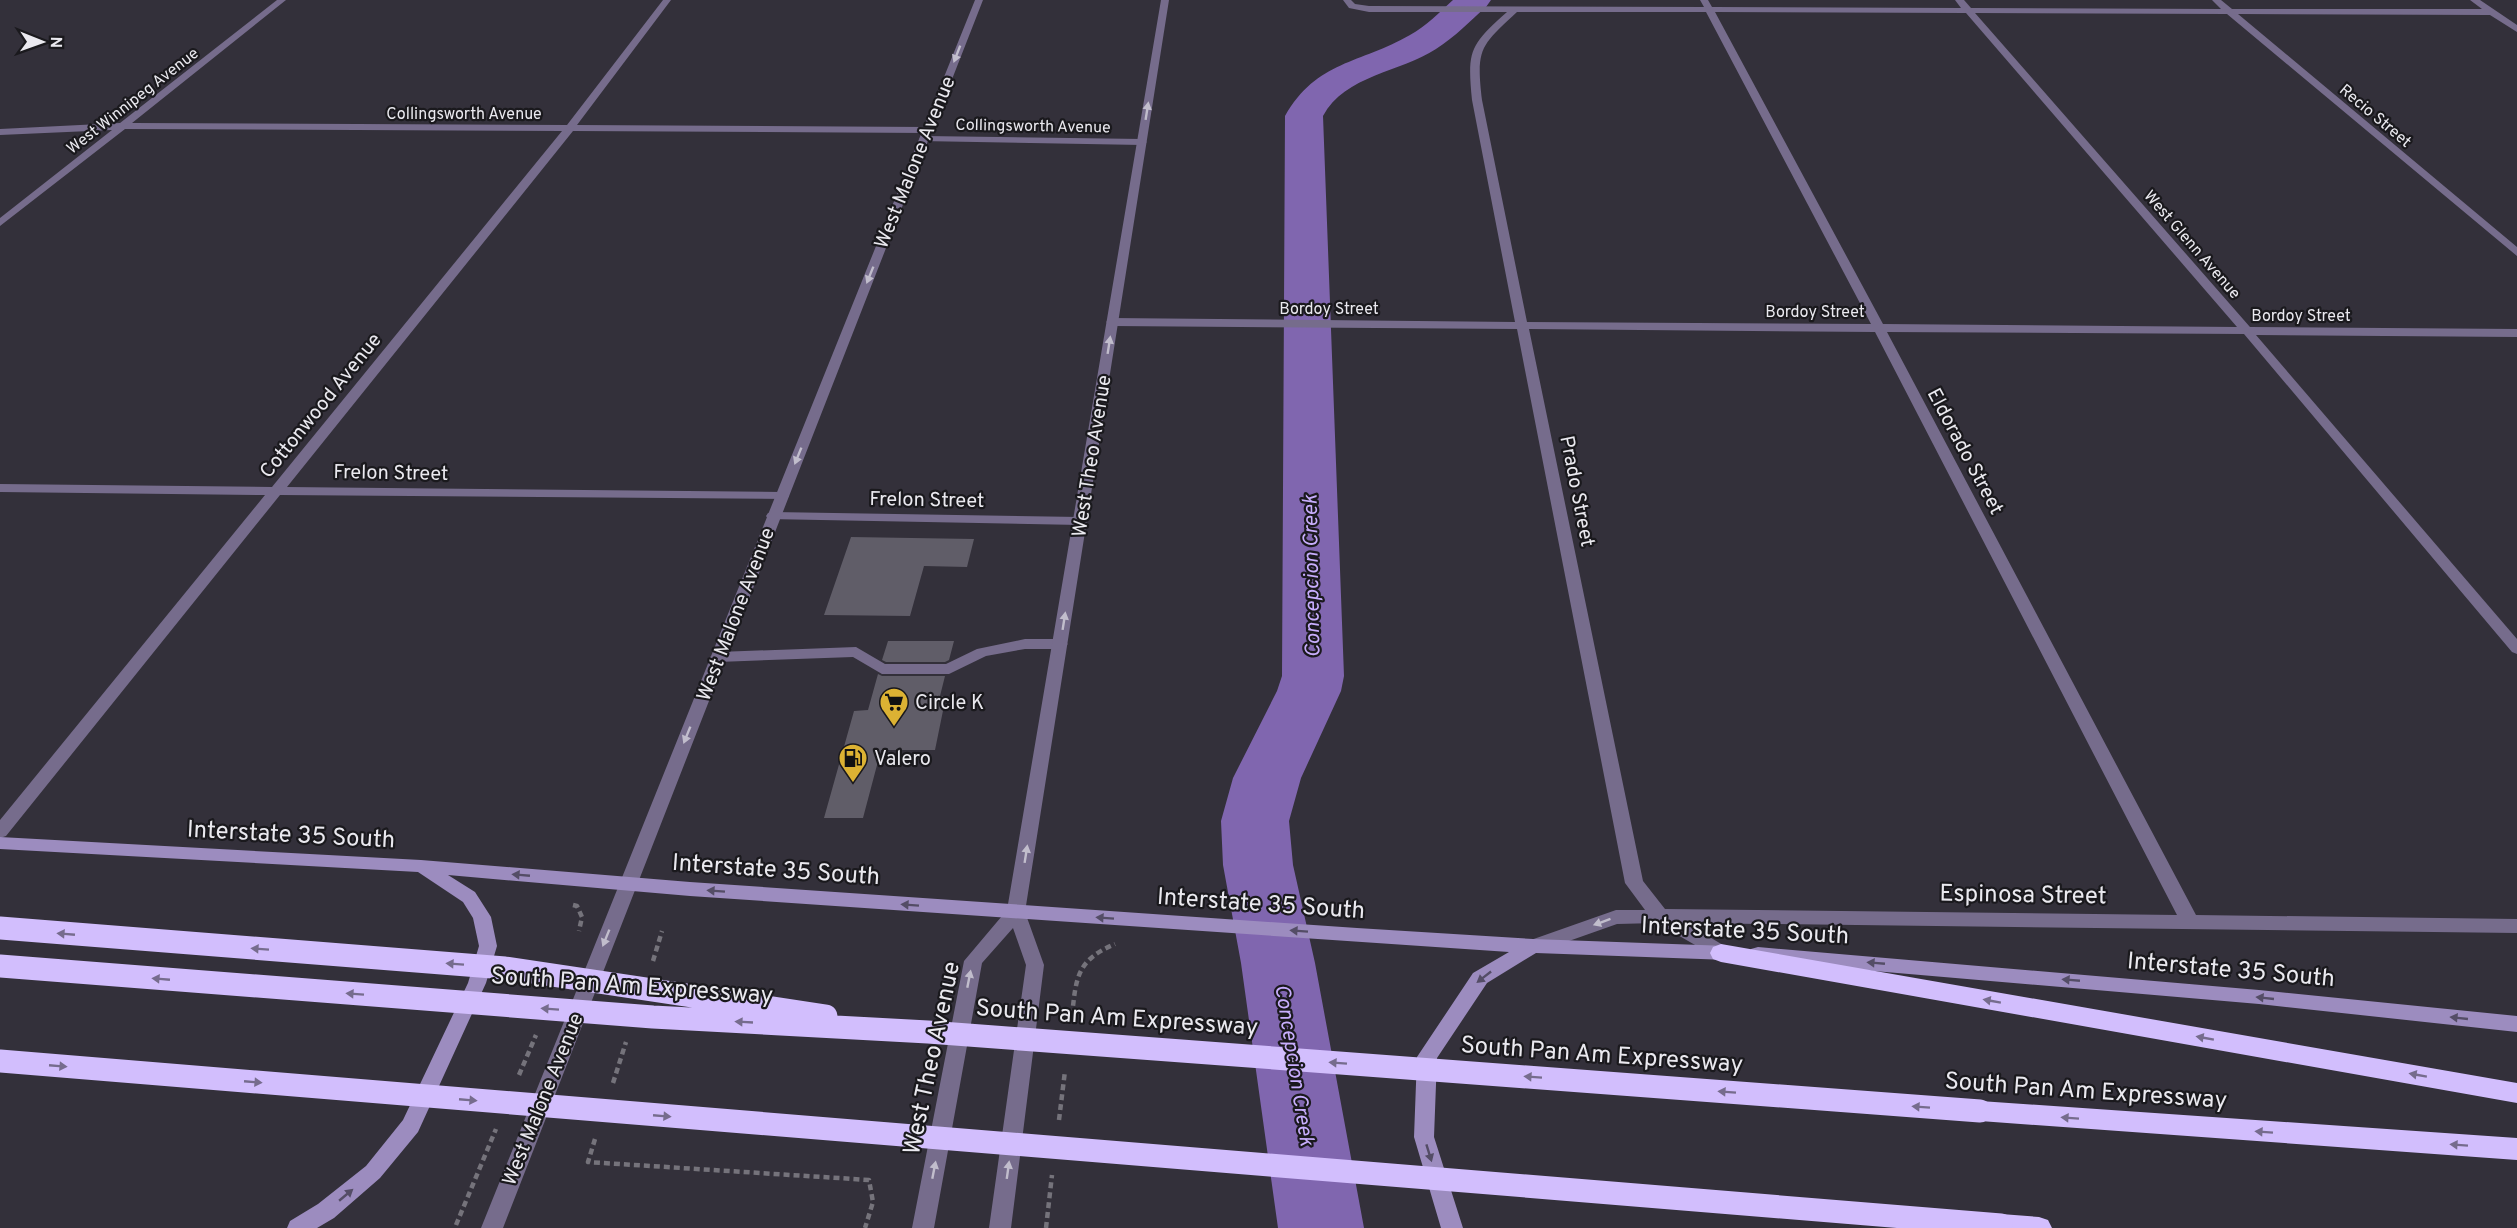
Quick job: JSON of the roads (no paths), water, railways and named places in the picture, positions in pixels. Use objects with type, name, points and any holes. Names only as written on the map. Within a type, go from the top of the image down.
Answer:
[{"type":"highway","points":[[0,928],[505,968],[928,1032]]},
{"type":"highway","points":[[1721,953],[2517,1093]]},
{"type":"highway","name":"South Pan Am Expressway","points":[[0,966],[653,1017],[928,1032],[1980,1112],[2517,1149]]},
{"type":"highway","points":[[0,1061],[2039,1228]]},
{"type":"main road","name":"Interstate 35 South","points":[[0,843],[421,867],[1357,935],[1533,946],[1774,954],[2006,974],[2517,1024]]},
{"type":"main road","points":[[297,1228],[326,1212],[373,1172],[411,1126],[477,983],[488,946],[482,917],[469,897],[421,867]]},
{"type":"main road","points":[[1452,1228],[1424,1137],[1427,1057],[1480,978],[1533,946]]},
{"type":"street","name":"West Winnipeg Avenue","points":[[0,223],[282,0]]},
{"type":"street","name":"Cottonwood Avenue","points":[[0,832],[570,128],[667,0]]},
{"type":"street","name":"West Malone Avenue","points":[[492,1228],[978,0]]},
{"type":"street","name":"West Theo Avenue","points":[[1000,1228],[1035,965],[1016,912],[1165,0]]},
{"type":"street","points":[[1347,0],[1347,3],[1358,8],[1492,10],[1707,5],[1968,12],[2492,12]]},
{"type":"street","name":"West Glenn Avenue","points":[[1959,0],[2247,331],[2517,649]]},
{"type":"street","name":"Recio Street","points":[[2216,0],[2517,253]]},
{"type":"street","points":[[2474,0],[2517,29]]},
{"type":"street","name":"Eldorado Street","points":[[1707,5],[2190,922]]},
{"type":"street","name":"Prado Street","points":[[1514,10],[1474,50],[1473,64],[1477,100],[1634,883],[1660,916],[1721,953]]},
{"type":"street","name":"Collingsworth Avenue","points":[[0,132],[124,126],[570,128],[1142,142]]},
{"type":"street","name":"Bordoy Street","points":[[1112,322],[2517,333]]},
{"type":"street","name":"Frelon Street","points":[[0,488],[782,496]]},
{"type":"street","name":"Frelon Street","points":[[773,516],[1080,521]]},
{"type":"street","points":[[718,657],[856,652],[882,669],[949,669],[982,652],[1025,644],[1060,644]]},
{"type":"street","name":"West Theo Avenue","points":[[923,1228],[973,961],[1016,912]]},
{"type":"street","name":"Espinosa Street","points":[[1533,946],[1616,917],[1660,916],[2517,926]]},
{"type":"waterway","name":"Concepcion Creek","points":[[1321,1228],[1278,963],[1258,865],[1255,821],[1267,778],[1309,691],[1313,676],[1304,116],[1312,102],[1324,90],[1356,71],[1423,42],[1474,0]]},
{"type":"place","name":"Circle K","points":[[894,728]]},
{"type":"place","name":"Valero","points":[[853,784]]}]
